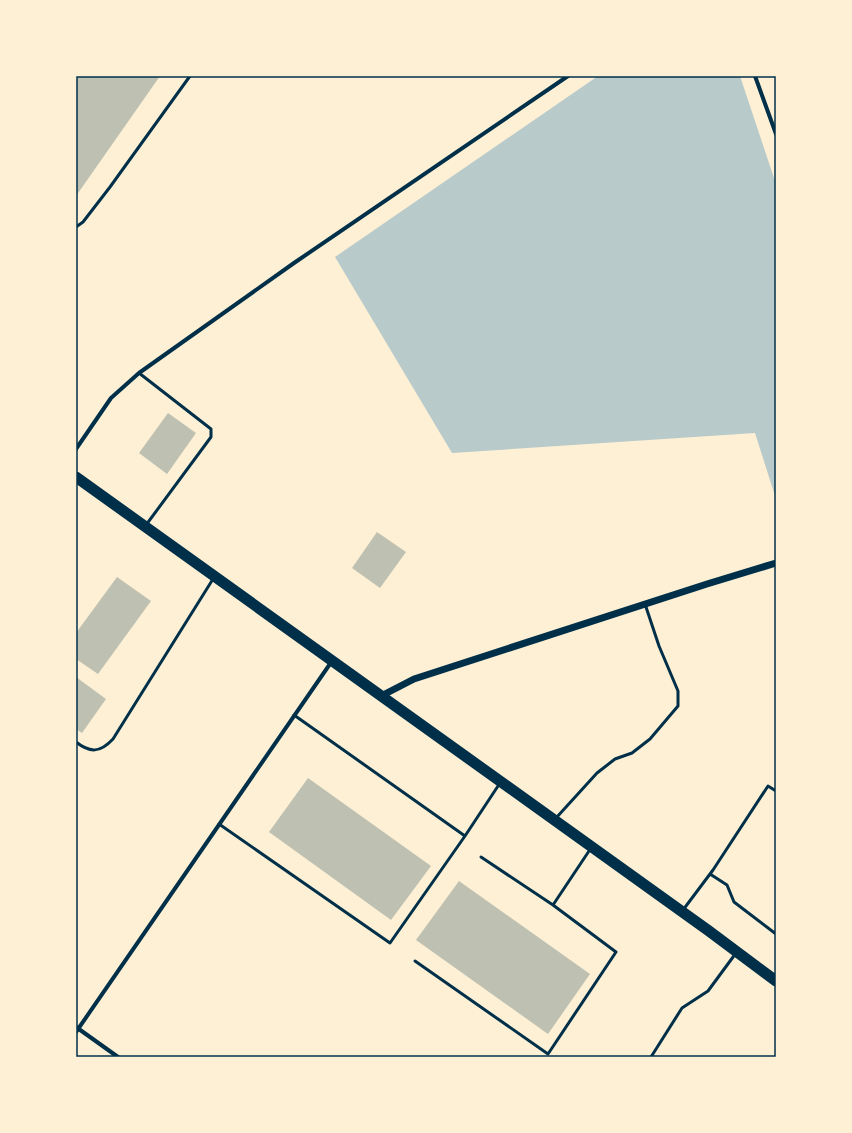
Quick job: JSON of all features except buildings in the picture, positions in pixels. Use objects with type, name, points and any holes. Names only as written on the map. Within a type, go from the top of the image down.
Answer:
[{"type":"highway","points":[[76,477],[592,846],[776,981]]},
{"type":"street","points":[[76,449],[111,398],[140,373],[294,263],[568,76]]},
{"type":"street","points":[[755,76],[776,134]]},
{"type":"street","points":[[381,696],[414,679],[776,563]]},
{"type":"street","points":[[118,1057],[77,1029],[332,660]]},
{"type":"lane","points":[[76,227],[83,222],[110,187],[190,76]]},
{"type":"lane","points":[[140,373],[211,429],[211,438],[145,526]]},
{"type":"lane","points":[[76,742],[85,749],[95,750],[106,747],[113,739],[215,576]]},
{"type":"lane","points":[[554,820],[596,773],[615,759],[632,753],[650,739],[678,706],[678,691],[659,646],[645,604]]},
{"type":"lane","points":[[294,715],[465,836]]},
{"type":"lane","points":[[219,824],[390,943],[501,782]]},
{"type":"lane","points":[[682,911],[710,874],[768,786],[776,792]]},
{"type":"lane","points":[[553,905],[592,846]]},
{"type":"lane","points":[[415,961],[548,1054],[616,952],[553,905],[481,857]]},
{"type":"lane","points":[[710,874],[727,885],[734,902],[776,934]]},
{"type":"lane","points":[[651,1057],[682,1008],[708,991],[737,952]]},
{"type":"shaded area","points":[[598,76],[740,76],[776,184],[776,499],[755,433],[452,453],[335,257]]}]
